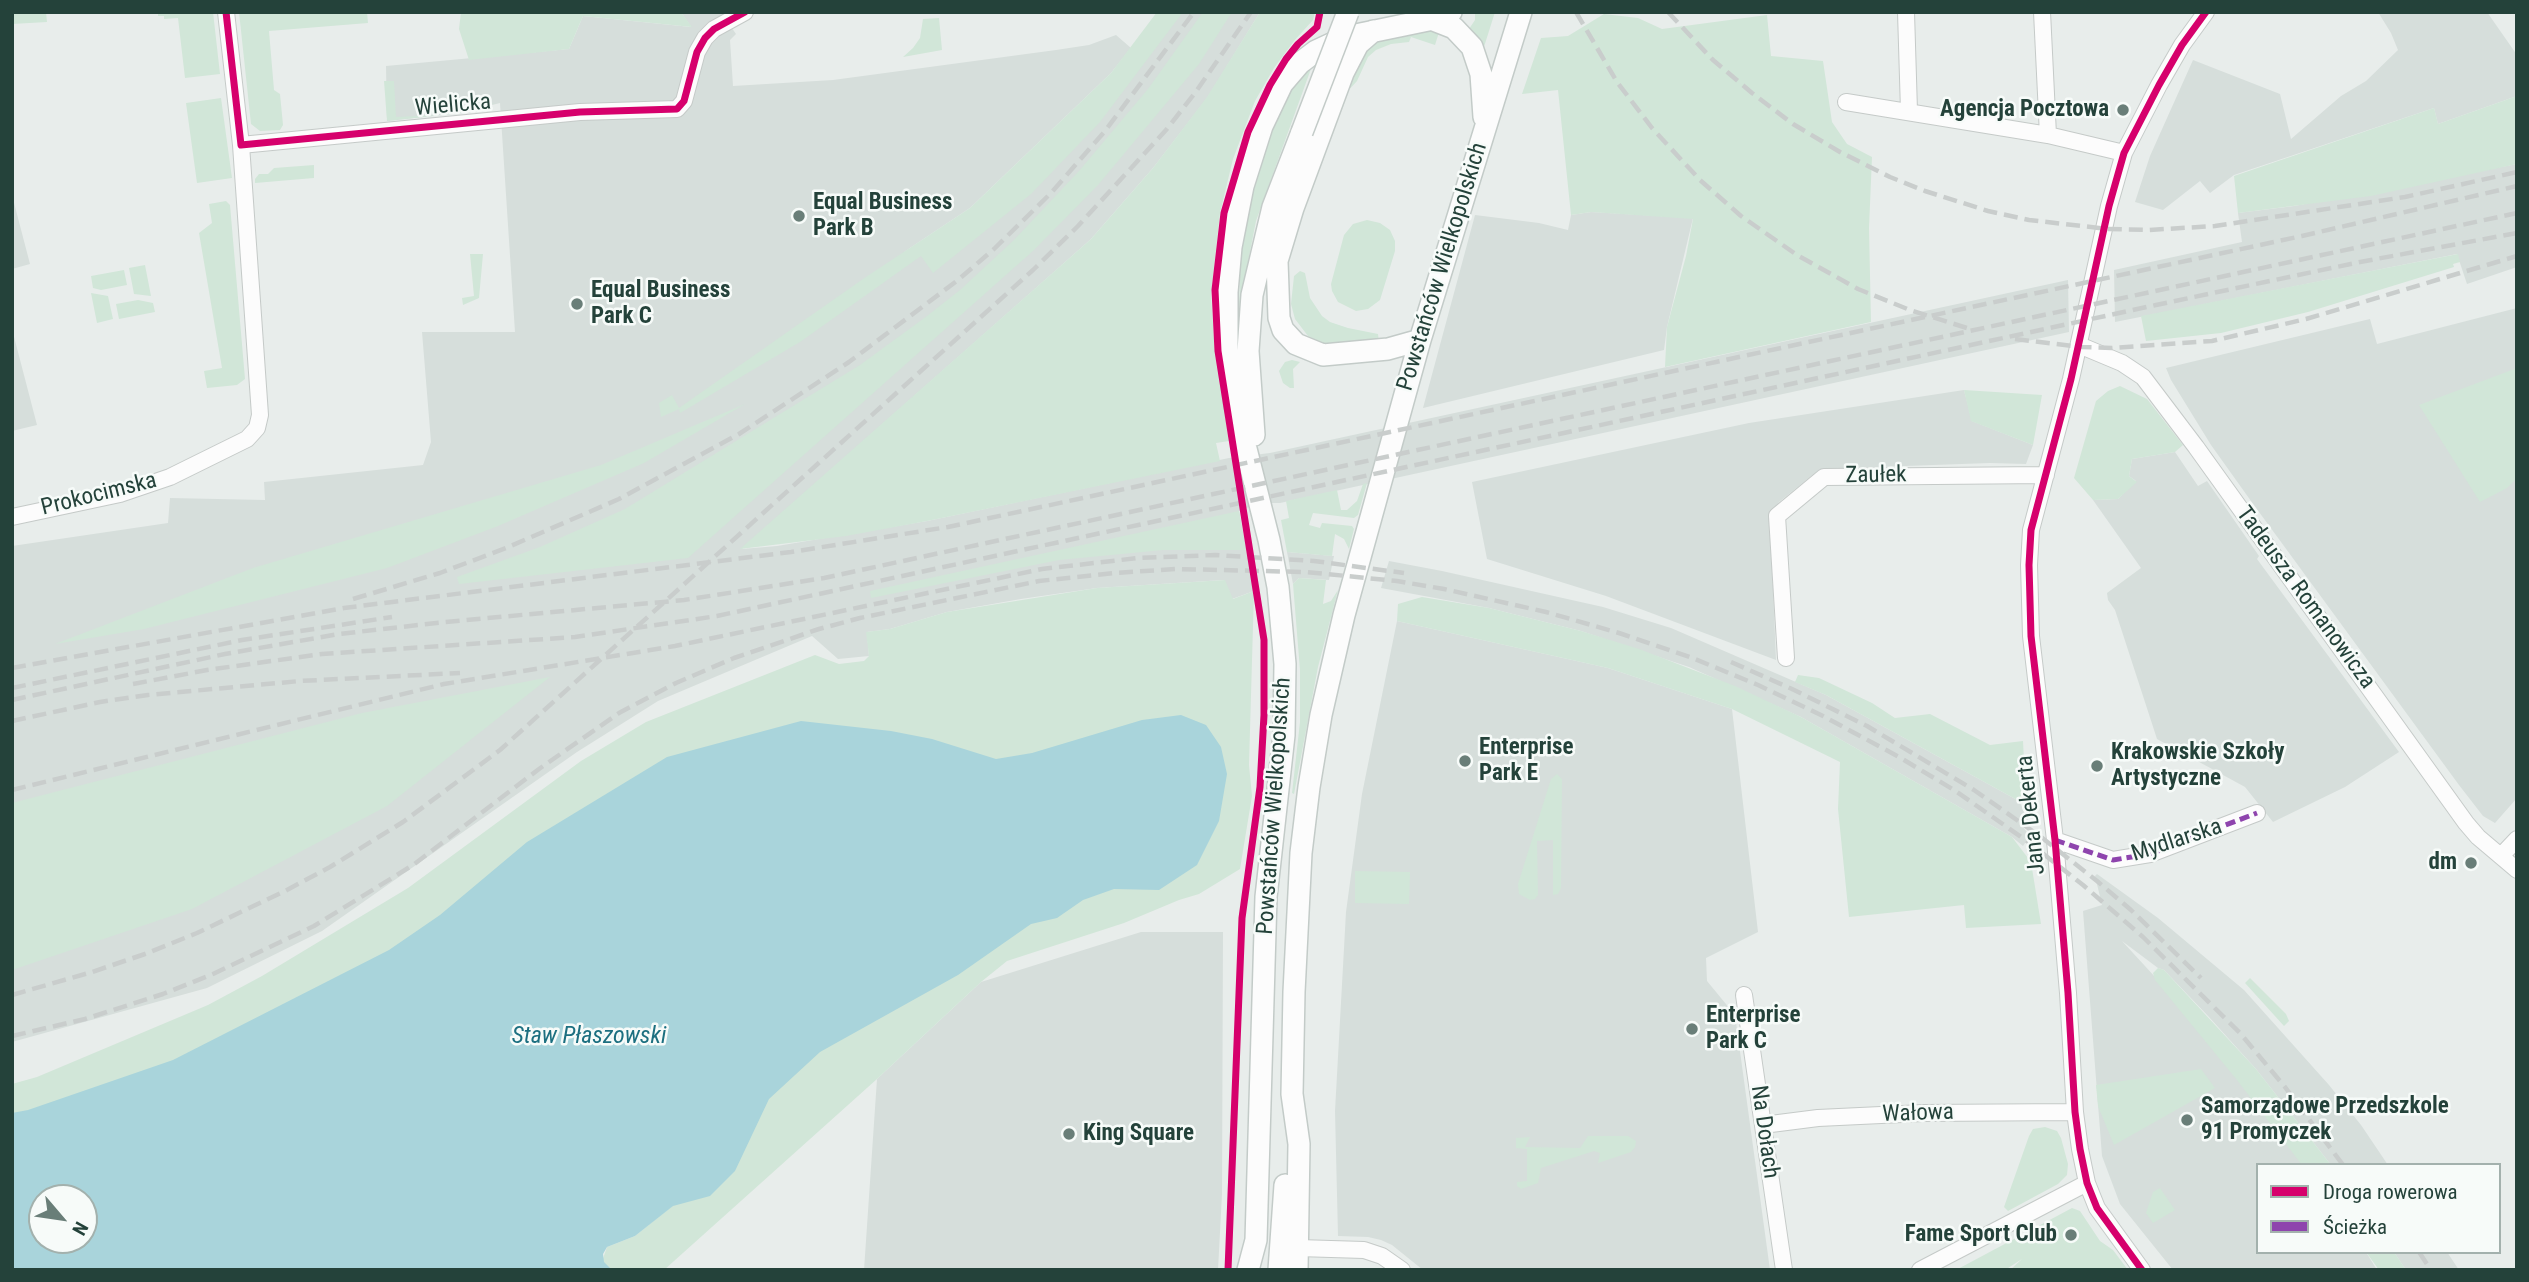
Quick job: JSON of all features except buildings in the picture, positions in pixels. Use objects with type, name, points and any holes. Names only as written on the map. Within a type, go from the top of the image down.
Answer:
[{"type":"main road","points":[[1259,503],[1248,365],[1252,295],[1273,207],[1348,12]]},
{"type":"main road","name":"Powstańców Wielkopolskich","points":[[1297,1270],[1299,1144],[1292,1094],[1296,919],[1308,787],[1344,615],[1420,340],[1521,12]]},
{"type":"main road","points":[[1441,16],[1472,47],[1481,74],[1485,130]]},
{"type":"main road","name":"Powstańców Wielkopolskich","points":[[1248,1270],[1256,1240],[1266,897],[1284,735],[1285,664],[1278,587],[1235,405],[1226,322],[1231,247],[1243,186],[1262,126],[1282,84],[1292,71],[1307,57],[1330,44],[1375,30],[1441,16]]},
{"type":"main road","points":[[1375,30],[1358,44],[1346,66],[1293,208],[1277,261],[1279,318],[1283,330],[1296,344],[1323,355],[1388,349],[1420,340]]},
{"type":"main road","points":[[1279,1270],[1292,1094]]},
{"type":"main road","points":[[1255,1270],[1256,1240]]},
{"type":"street","points":[[226,12],[241,145]]},
{"type":"street","name":"Wielicka","points":[[241,145],[580,112],[677,109],[684,101],[697,52],[705,38],[714,29],[745,12]]},
{"type":"street","points":[[1906,12],[1909,111]]},
{"type":"street","points":[[2042,12],[2048,135]]},
{"type":"street","name":"Jana Dekerta","points":[[2142,1270],[2097,1208],[2087,1183],[2075,1112],[2055,840],[2029,604],[2031,530],[2079,345],[2109,206],[2124,153],[2182,45],[2206,12]]},
{"type":"street","points":[[1846,102],[2048,135],[2124,153]]},
{"type":"street","name":"Prokocimska","points":[[12,517],[120,494],[170,477],[247,439],[257,428],[260,415],[241,145]]},
{"type":"street","name":"Tadeusza Romanowicza","points":[[2079,345],[2122,363],[2143,377],[2466,823],[2478,837],[2517,870]]},
{"type":"street","name":"Zaułek","points":[[1786,658],[1777,516],[1824,477],[2046,475]]},
{"type":"street","name":"Mydlarska","points":[[2055,840],[2113,860],[2150,855],[2257,813]]},
{"type":"street","points":[[2501,856],[2517,839]]},
{"type":"street","name":"Na Dołach","points":[[1744,995],[1784,1270]]},
{"type":"street","name":"Wałowa","points":[[1763,1125],[1818,1118],[1923,1113],[2075,1112]]},
{"type":"street","points":[[1920,1270],[2087,1183]]},
{"type":"street","points":[[1298,1248],[1364,1250],[1382,1256],[1402,1270]]},
{"type":"shaded area","points":[[681,12],[721,12],[736,34],[730,40],[733,86],[833,80],[1089,45],[1116,35],[1131,48],[1111,73],[970,208],[904,252],[970,215],[1118,81],[1170,12],[1260,12],[1208,97],[1153,168],[1091,239],[742,549],[777,546],[927,521],[1229,458],[1270,453],[2068,280],[2069,332],[1280,503],[1259,503],[1239,511],[1254,591],[1232,599],[1224,580],[1097,588],[1021,599],[947,612],[890,629],[867,632],[869,656],[838,659],[812,636],[658,701],[577,752],[322,931],[207,988],[12,1042],[12,546],[168,523],[170,498],[265,500],[264,482],[423,465],[431,442],[422,332],[515,332],[500,103],[460,113],[387,121],[386,66],[569,49],[583,16],[691,27]]},
{"type":"shaded area","points":[[2378,12],[2487,12],[2517,55],[2517,96],[2438,124],[2434,108],[2234,175],[2210,193],[2200,181],[2163,210],[2135,202],[2150,156],[2193,60],[2280,94],[2291,139],[2341,96],[2366,81],[2398,50]]},
{"type":"shaded area","points":[[2517,164],[2517,267],[2467,284],[2457,254],[2115,322],[2114,270],[2242,242],[2238,213],[2294,206]]},
{"type":"shaded area","points":[[12,195],[30,264],[12,269]]},
{"type":"shaded area","points":[[1591,212],[1693,218],[1664,350],[1423,408],[1475,215],[1539,223],[1568,230],[1571,215]]},
{"type":"shaded area","points":[[2517,308],[2517,798],[2495,823],[2483,816],[2459,785],[2251,501],[2211,445],[2166,368],[2370,319],[2377,344]]},
{"type":"shaded area","points":[[12,329],[37,425],[12,431]]},
{"type":"shaded area","points":[[1964,390],[1972,421],[2033,445],[2026,464],[1820,469],[1779,502],[1770,517],[1776,660],[1606,596],[1487,559],[1472,482],[1749,423]]},
{"type":"shaded area","points":[[2175,452],[2198,486],[2207,481],[2259,556],[2257,559],[2399,752],[2345,787],[2273,822],[2245,787],[2157,739],[2115,610],[2108,600],[2107,593],[2141,568],[2093,500],[2118,499],[2136,481],[2129,476],[2132,459]]},
{"type":"shaded area","points":[[1287,552],[1334,556],[1329,580],[1299,578],[1293,584]]},
{"type":"shaded area","points":[[1389,561],[1603,607],[1671,628],[1826,695],[2019,801],[2028,819],[2023,827],[2030,836],[2023,846],[2012,837],[1801,717],[1689,667],[1581,631],[1489,608],[1381,588]]},
{"type":"shaded area","points":[[1397,621],[1608,668],[1732,709],[1758,932],[1706,958],[1707,981],[1735,1015],[1770,1270],[1423,1270],[1392,1245],[1381,1240],[1338,1236],[1335,1111],[1346,912],[1362,794]]},
{"type":"shaded area","points":[[2097,874],[2158,918],[2244,990],[2329,1085],[2387,1163],[2329,1163],[2256,1069],[2209,1017],[2164,970],[2122,941],[2235,1064],[2306,1163],[2256,1163],[2256,1254],[2367,1254],[2377,1270],[2173,1270],[2120,1204],[2102,1156],[2083,911],[2102,905],[2095,876]]},
{"type":"shaded area","points":[[1141,932],[1223,932],[1222,1194],[1218,1270],[864,1270],[877,1079],[981,982]]},
{"type":"shaded area","points":[[2395,1254],[2448,1254],[2459,1270],[2406,1270]]},
{"type":"green space","points":[[12,12],[46,12],[47,22],[12,24]]},
{"type":"green space","points":[[158,12],[213,12],[220,74],[185,78],[178,18],[164,19],[164,16],[158,16]]},
{"type":"green space","points":[[239,12],[367,12],[368,23],[269,31],[274,90],[280,94],[283,125],[280,130],[260,131],[251,124]]},
{"type":"green space","points":[[461,12],[681,12],[692,27],[583,16],[569,49],[469,60],[459,29]]},
{"type":"green space","points":[[1157,12],[1183,12],[1100,122],[1031,194],[933,273],[921,256],[800,342],[680,413],[679,409],[661,417],[659,403],[672,395],[679,408],[970,208],[1111,73]]},
{"type":"green space","points":[[1203,12],[1232,12],[1199,64],[1098,185],[1034,250],[688,558],[459,584],[457,577],[540,547],[625,509],[860,365],[927,316],[960,290],[1014,240],[1079,171],[1148,89]]},
{"type":"green space","points":[[1260,12],[1315,12],[1313,20],[1274,68],[1255,101],[1233,159],[1220,213],[1211,296],[1215,353],[1229,441],[1216,443],[1220,461],[846,536],[740,549],[1091,239],[1153,168],[1207,97]]},
{"type":"green space","points":[[1475,12],[1495,12],[1483,50],[1469,29],[1475,20]]},
{"type":"green space","points":[[1604,14],[1638,18],[1662,29],[1767,15],[1771,56],[1823,61],[1832,122],[1847,144],[1872,157],[1869,228],[1871,322],[1665,367],[1667,327],[1693,219],[1591,212],[1571,215],[1558,90],[1522,94],[1541,38],[1568,36]]},
{"type":"green space","points":[[939,18],[942,50],[903,57],[920,38],[923,19]]},
{"type":"green space","points":[[1440,29],[1435,45],[1411,37],[1409,42],[1391,44],[1376,50],[1368,57],[1357,81],[1346,93],[1359,57],[1372,43],[1386,37]]},
{"type":"green space","points":[[1312,66],[1256,221],[1239,308],[1241,245],[1260,160],[1284,102],[1296,82]]},
{"type":"green space","points":[[384,81],[394,81],[396,117],[441,115],[387,121]]},
{"type":"green space","points":[[2517,96],[2517,164],[2371,196],[2238,213],[2234,176],[2434,108],[2438,124]]},
{"type":"green space","points":[[221,98],[232,178],[197,183],[186,103]]},
{"type":"green space","points":[[500,102],[460,113],[444,115]]},
{"type":"green space","points":[[314,165],[314,178],[255,183],[259,174],[268,174],[274,168]]},
{"type":"green space","points":[[226,201],[230,205],[245,379],[237,385],[207,388],[204,371],[222,368],[199,233],[212,223],[209,204]]},
{"type":"green space","points":[[1367,220],[1380,223],[1390,230],[1395,241],[1395,251],[1380,300],[1368,309],[1356,311],[1338,302],[1331,284],[1344,235],[1353,224]]},
{"type":"green space","points":[[470,254],[483,254],[479,298],[463,305],[462,298],[474,296]]},
{"type":"green space","points":[[2458,254],[2460,262],[2453,264],[2454,267],[2308,312],[2221,333],[2146,341],[2141,316]]},
{"type":"green space","points":[[145,265],[151,296],[134,294],[129,268]]},
{"type":"green space","points":[[124,270],[127,285],[101,290],[93,288],[91,276]]},
{"type":"green space","points":[[1300,271],[1305,273],[1310,298],[1322,316],[1348,328],[1378,334],[1379,342],[1325,344],[1308,336],[1295,319],[1291,304],[1294,276]]},
{"type":"green space","points":[[91,293],[108,296],[113,319],[97,323]]},
{"type":"green space","points":[[138,300],[153,303],[155,312],[119,319],[116,304]]},
{"type":"green space","points":[[1285,362],[1300,362],[1293,369],[1294,388],[1290,388],[1283,383],[1279,371]]},
{"type":"green space","points":[[2517,368],[2517,478],[2507,488],[2480,502],[2419,405]]},
{"type":"green space","points":[[2120,386],[2147,399],[2183,445],[2175,452],[2132,459],[2129,476],[2137,482],[2118,499],[2093,500],[2074,478],[2096,401],[2108,391]]},
{"type":"green space","points":[[1964,390],[2042,395],[2033,445],[1971,421]]},
{"type":"green space","points":[[745,404],[644,463],[498,526],[387,568],[144,629],[55,644],[253,568],[601,465]]},
{"type":"green space","points":[[1367,483],[1358,515],[1354,518],[1313,513],[1309,525],[1320,528],[1322,523],[1352,526],[1354,529],[1349,549],[1344,539],[1335,534],[1332,556],[1287,552],[1281,520],[1289,518],[1286,501],[1337,490],[1341,510],[1347,510],[1357,501],[1363,484]]},
{"type":"green space","points":[[1239,511],[1246,550],[1163,550],[1059,560],[871,598],[870,591]]},
{"type":"green space","points":[[1299,578],[1326,580],[1323,604],[1331,601],[1338,590],[1318,667],[1294,794],[1300,722],[1300,670],[1293,584]]},
{"type":"green space","points":[[1225,580],[1233,599],[1254,591],[1249,765],[1252,796],[1240,869],[1199,894],[1124,923],[1007,961],[664,1270],[599,1270],[607,1247],[635,1236],[672,1206],[738,1162],[745,1145],[457,916],[193,1057],[12,1117],[12,1084],[37,1077],[208,1005],[262,976],[408,888],[581,761],[646,722],[815,655],[839,664],[864,661],[869,656],[866,632],[890,629],[947,612],[1097,588]]},
{"type":"green space","points":[[1422,597],[1489,608],[1639,649],[1735,686],[1801,717],[2012,837],[2031,862],[2041,924],[1966,928],[1964,905],[1849,917],[1838,809],[1840,762],[1732,709],[1608,668],[1397,621],[1398,604]]},
{"type":"green space","points":[[1798,675],[1819,678],[1872,703],[1895,718],[1930,714],[1990,745],[2023,741],[2026,799],[2019,801],[1826,695],[1795,682]]},
{"type":"green space","points":[[550,677],[387,806],[192,909],[12,970],[12,803],[362,713]]},
{"type":"green space","points":[[1557,774],[1562,779],[1561,888],[1558,894],[1553,895],[1553,840],[1537,841],[1538,895],[1530,900],[1519,894],[1518,884],[1551,779]]},
{"type":"green space","points":[[1355,871],[1410,872],[1409,904],[1355,903]]},
{"type":"green space","points":[[2158,968],[2164,970],[2256,1069],[2329,1163],[2300,1163],[2155,980],[2153,973]]},
{"type":"green space","points":[[2250,978],[2286,1014],[2289,1021],[2284,1026],[2245,983]]},
{"type":"green space","points":[[2201,1069],[2215,1088],[2114,1145],[2098,1106],[2096,1085]]},
{"type":"green space","points":[[2045,1127],[2057,1131],[2061,1138],[2068,1164],[2067,1175],[2058,1184],[2008,1211],[2004,1207],[2029,1136],[2033,1129]]},
{"type":"green space","points":[[1588,1136],[1628,1136],[1636,1141],[1635,1147],[1631,1152],[1598,1163],[1600,1153],[1594,1151],[1541,1168],[1538,1183],[1521,1189],[1517,1186],[1517,1182],[1527,1181],[1527,1149],[1516,1148],[1516,1138],[1530,1137],[1525,1147],[1580,1148]]},
{"type":"green space","points":[[2160,1188],[2175,1210],[2153,1223],[2146,1213],[2153,1192]]},
{"type":"green space","points":[[2072,1208],[2080,1211],[2100,1241],[2113,1250],[2128,1270],[2010,1270],[2022,1259],[2005,1270],[1956,1270]]},
{"type":"green space","points":[[2367,1254],[2395,1254],[2406,1270],[2379,1270]]},
{"type":"water","name":"Staw Płaszowski","points":[[1181,715],[1206,725],[1221,747],[1227,774],[1219,821],[1197,865],[1159,890],[1114,889],[1083,900],[1057,918],[1031,924],[958,975],[820,1052],[769,1099],[735,1171],[710,1196],[673,1206],[635,1236],[607,1247],[603,1254],[604,1262],[611,1269],[624,1270],[12,1270],[12,1113],[28,1110],[173,1060],[389,950],[440,915],[527,842],[667,757],[801,721],[891,731],[932,739],[996,759],[1032,753],[1142,720]]},
{"type":"railway","points":[[353,599],[440,573],[506,548],[619,499],[739,434],[849,362],[958,280],[1051,193],[1105,131],[1194,12]]},
{"type":"railway","points":[[12,995],[145,954],[197,933],[285,891],[403,822],[500,750],[1033,270],[1078,226],[1166,130],[1251,12]]},
{"type":"railway","points":[[1576,12],[1617,82],[1652,128],[1700,180],[1741,216],[1797,255],[1858,289],[1910,310],[1970,329]]},
{"type":"railway","points":[[1668,12],[1713,60],[1752,93],[1793,124],[1840,152],[1925,191],[1988,211],[2029,220],[2108,229],[2149,230],[2215,226],[2405,197],[2517,172]]},
{"type":"railway","points":[[12,668],[344,608],[791,552],[948,527],[2302,236],[2517,186]]},
{"type":"railway","points":[[12,700],[225,654],[339,634],[684,600],[824,578],[2517,213]]},
{"type":"railway","points":[[133,684],[207,670],[322,654],[575,637],[717,616],[2156,305],[2360,262],[2517,233]]},
{"type":"railway","points":[[2015,339],[2112,348],[2212,341],[2306,319],[2517,256]]},
{"type":"railway","points":[[12,790],[444,684],[675,646],[1042,569],[1138,558],[1215,555],[1314,561],[1404,573]]},
{"type":"railway","points":[[12,1036],[85,1019],[163,994],[213,974],[314,926],[413,865],[539,769],[619,713],[676,683],[734,658],[860,618],[1039,581],[1176,569],[1306,572],[1397,581],[1444,589],[1546,612],[1619,633],[1690,657],[1758,685],[1899,757],[1954,790],[2027,841],[2143,937],[2240,1033],[2285,1087],[2342,1163]]},
{"type":"railway","points":[[12,688],[242,640],[392,617]]},
{"type":"railway","points":[[1731,662],[1867,726],[1974,790],[2097,881],[2201,978]]},
{"type":"railway","points":[[12,721],[100,702],[148,695],[300,681],[460,673]]},
{"type":"railway","points":[[2420,1254],[2431,1270]]},
{"type":"marked path","points":[[2055,840],[2113,860],[2150,854],[2257,813]]},
{"type":"cycle path","points":[[226,12],[241,145],[580,112],[677,109],[684,101],[697,52],[705,38],[714,29],[745,12]]},
{"type":"cycle path","points":[[1228,1270],[1242,918],[1260,787],[1264,640],[1218,351],[1215,290],[1224,213],[1248,132],[1270,85],[1298,44],[1317,27],[1320,12]]},
{"type":"cycle path","points":[[2142,1270],[2097,1208],[2087,1183],[2080,1149],[2055,840],[2031,636],[2029,565],[2031,530],[2071,379],[2109,206],[2124,153],[2182,45],[2206,12]]},
{"type":"place","name":"Agencja Pocztowa","points":[[2123,110]]},
{"type":"place","name":"Equal Business Park B","points":[[799,216]]},
{"type":"place","name":"Equal Business Park C","points":[[577,304]]},
{"type":"place","name":"Enterprise Park E","points":[[1465,761]]},
{"type":"place","name":"Krakowskie Szkoły Artystyczne","points":[[2097,766]]},
{"type":"place","name":"dm","points":[[2471,863]]},
{"type":"place","name":"Enterprise Park C","points":[[1692,1029]]},
{"type":"place","name":"Samorządowe Przedszkole 91 Promyczek","points":[[2187,1120]]},
{"type":"place","name":"King Square","points":[[1069,1134]]},
{"type":"place","name":"Fame Sport Club","points":[[2071,1235]]}]
